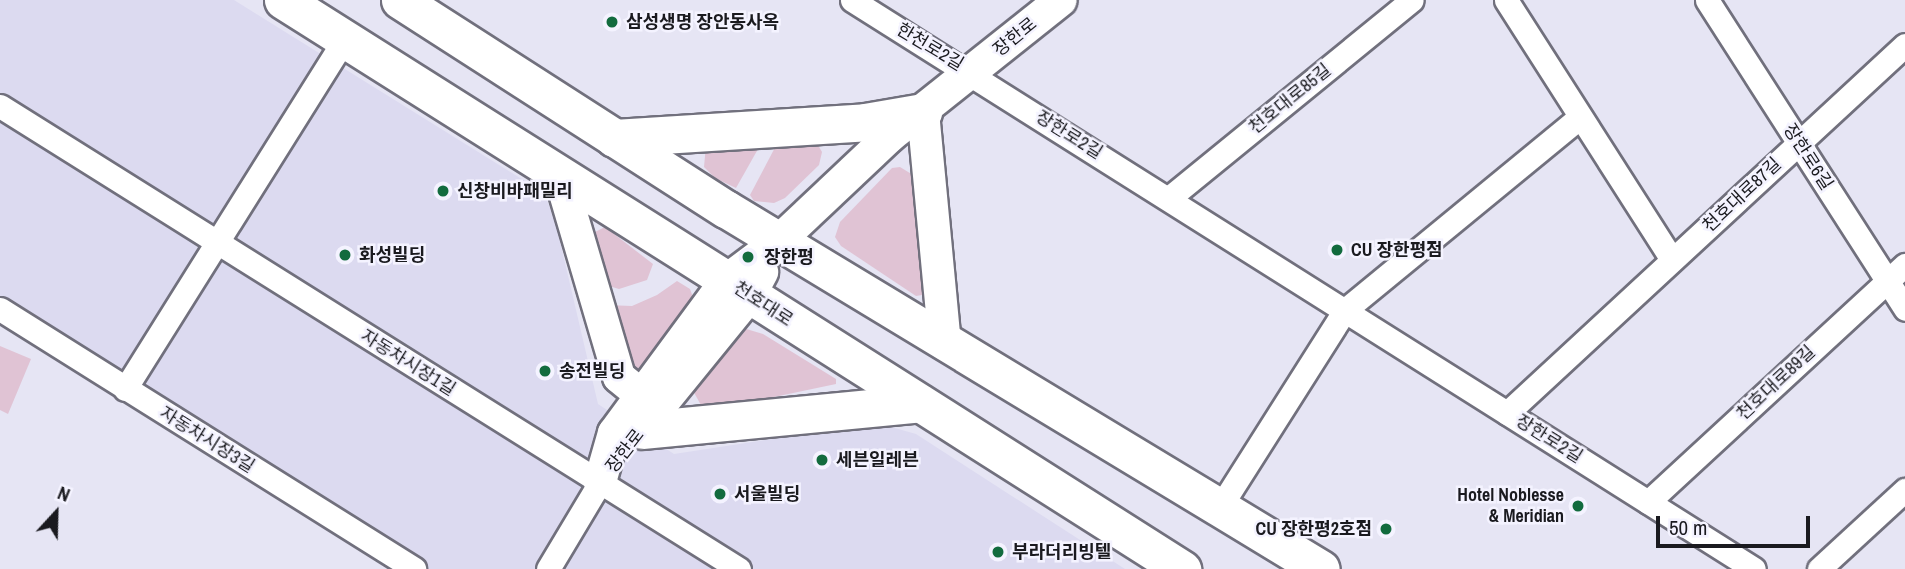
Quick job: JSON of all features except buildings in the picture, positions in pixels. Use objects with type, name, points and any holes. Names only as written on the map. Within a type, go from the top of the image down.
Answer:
[{"type":"main road","name":"천호대로","points":[[283,0],[1182,569]]},
{"type":"main road","points":[[400,0],[614,138],[945,344],[1321,569]]},
{"type":"main road","points":[[614,138],[865,122],[923,112]]},
{"type":"main road","points":[[637,406],[920,402]]},
{"type":"street","name":"한천로2길","points":[[852,0],[971,72]]},
{"type":"street","name":"장한로","points":[[600,482],[637,406],[780,240],[890,136],[1061,0]]},
{"type":"street","name":"천호대로85길","points":[[1169,198],[1412,0]]},
{"type":"street","points":[[1506,0],[1672,260]]},
{"type":"street","name":"장한로6길","points":[[1712,2],[1905,309]]},
{"type":"street","points":[[125,388],[345,38]]},
{"type":"street","name":"천호대로87길","points":[[1507,412],[1905,45]]},
{"type":"street","name":"장한로2길","points":[[971,72],[1648,502],[1741,566]]},
{"type":"street","name":"자동차시장1길","points":[[0,106],[739,569]]},
{"type":"street","points":[[923,112],[945,344]]},
{"type":"street","points":[[1220,507],[1345,310],[1580,117]]},
{"type":"street","points":[[560,176],[637,406]]},
{"type":"street","name":"천호대로89길","points":[[1648,502],[1905,265]]},
{"type":"street","name":"자동차시장3길","points":[[0,309],[414,569]]},
{"type":"street","points":[[548,569],[600,482]]},
{"type":"street","points":[[1819,569],[1905,491]]},
{"type":"shaded area","points":[[0,0],[234,0],[533,186],[546,198],[555,220],[598,404],[674,454],[877,423],[916,434],[1125,569],[415,569],[0,308]]},
{"type":"shaded area","points":[[780,138],[815,140],[822,152],[819,165],[785,198],[774,203],[754,201],[750,195]]},
{"type":"shaded area","points":[[762,142],[736,188],[715,178],[704,167],[706,145]]},
{"type":"shaded area","points":[[900,167],[913,175],[925,290],[922,295],[916,296],[841,246],[835,237],[840,222],[892,168]]},
{"type":"shaded area","points":[[605,227],[653,264],[647,280],[619,289],[602,284],[593,233]]},
{"type":"shaded area","points":[[677,281],[690,289],[694,300],[643,369],[634,370],[625,365],[606,305],[632,306],[657,295]]},
{"type":"shaded area","points":[[743,328],[763,334],[836,379],[836,384],[712,410],[702,407],[691,387]]},
{"type":"shaded area","points":[[0,346],[31,359],[8,414],[0,410]]},
{"type":"place","name":"삼성생명 장안동사옥","points":[[612,22]]},
{"type":"place","name":"신창비바패밀리","points":[[443,191]]},
{"type":"place","name":"CU 장한평점","points":[[1337,250]]},
{"type":"place","name":"화성빌딩","points":[[345,255]]},
{"type":"place","name":"장한평","points":[[748,257]]},
{"type":"place","name":"송전빌딩","points":[[545,371]]},
{"type":"place","name":"세븐일레븐","points":[[822,460]]},
{"type":"place","name":"서울빌딩","points":[[720,494]]},
{"type":"place","name":"Hotel Noblesse & Meridian","points":[[1578,506]]},
{"type":"place","name":"CU 장한평2호점","points":[[1386,529]]},
{"type":"place","name":"부라더리빙텔","points":[[998,552]]}]
